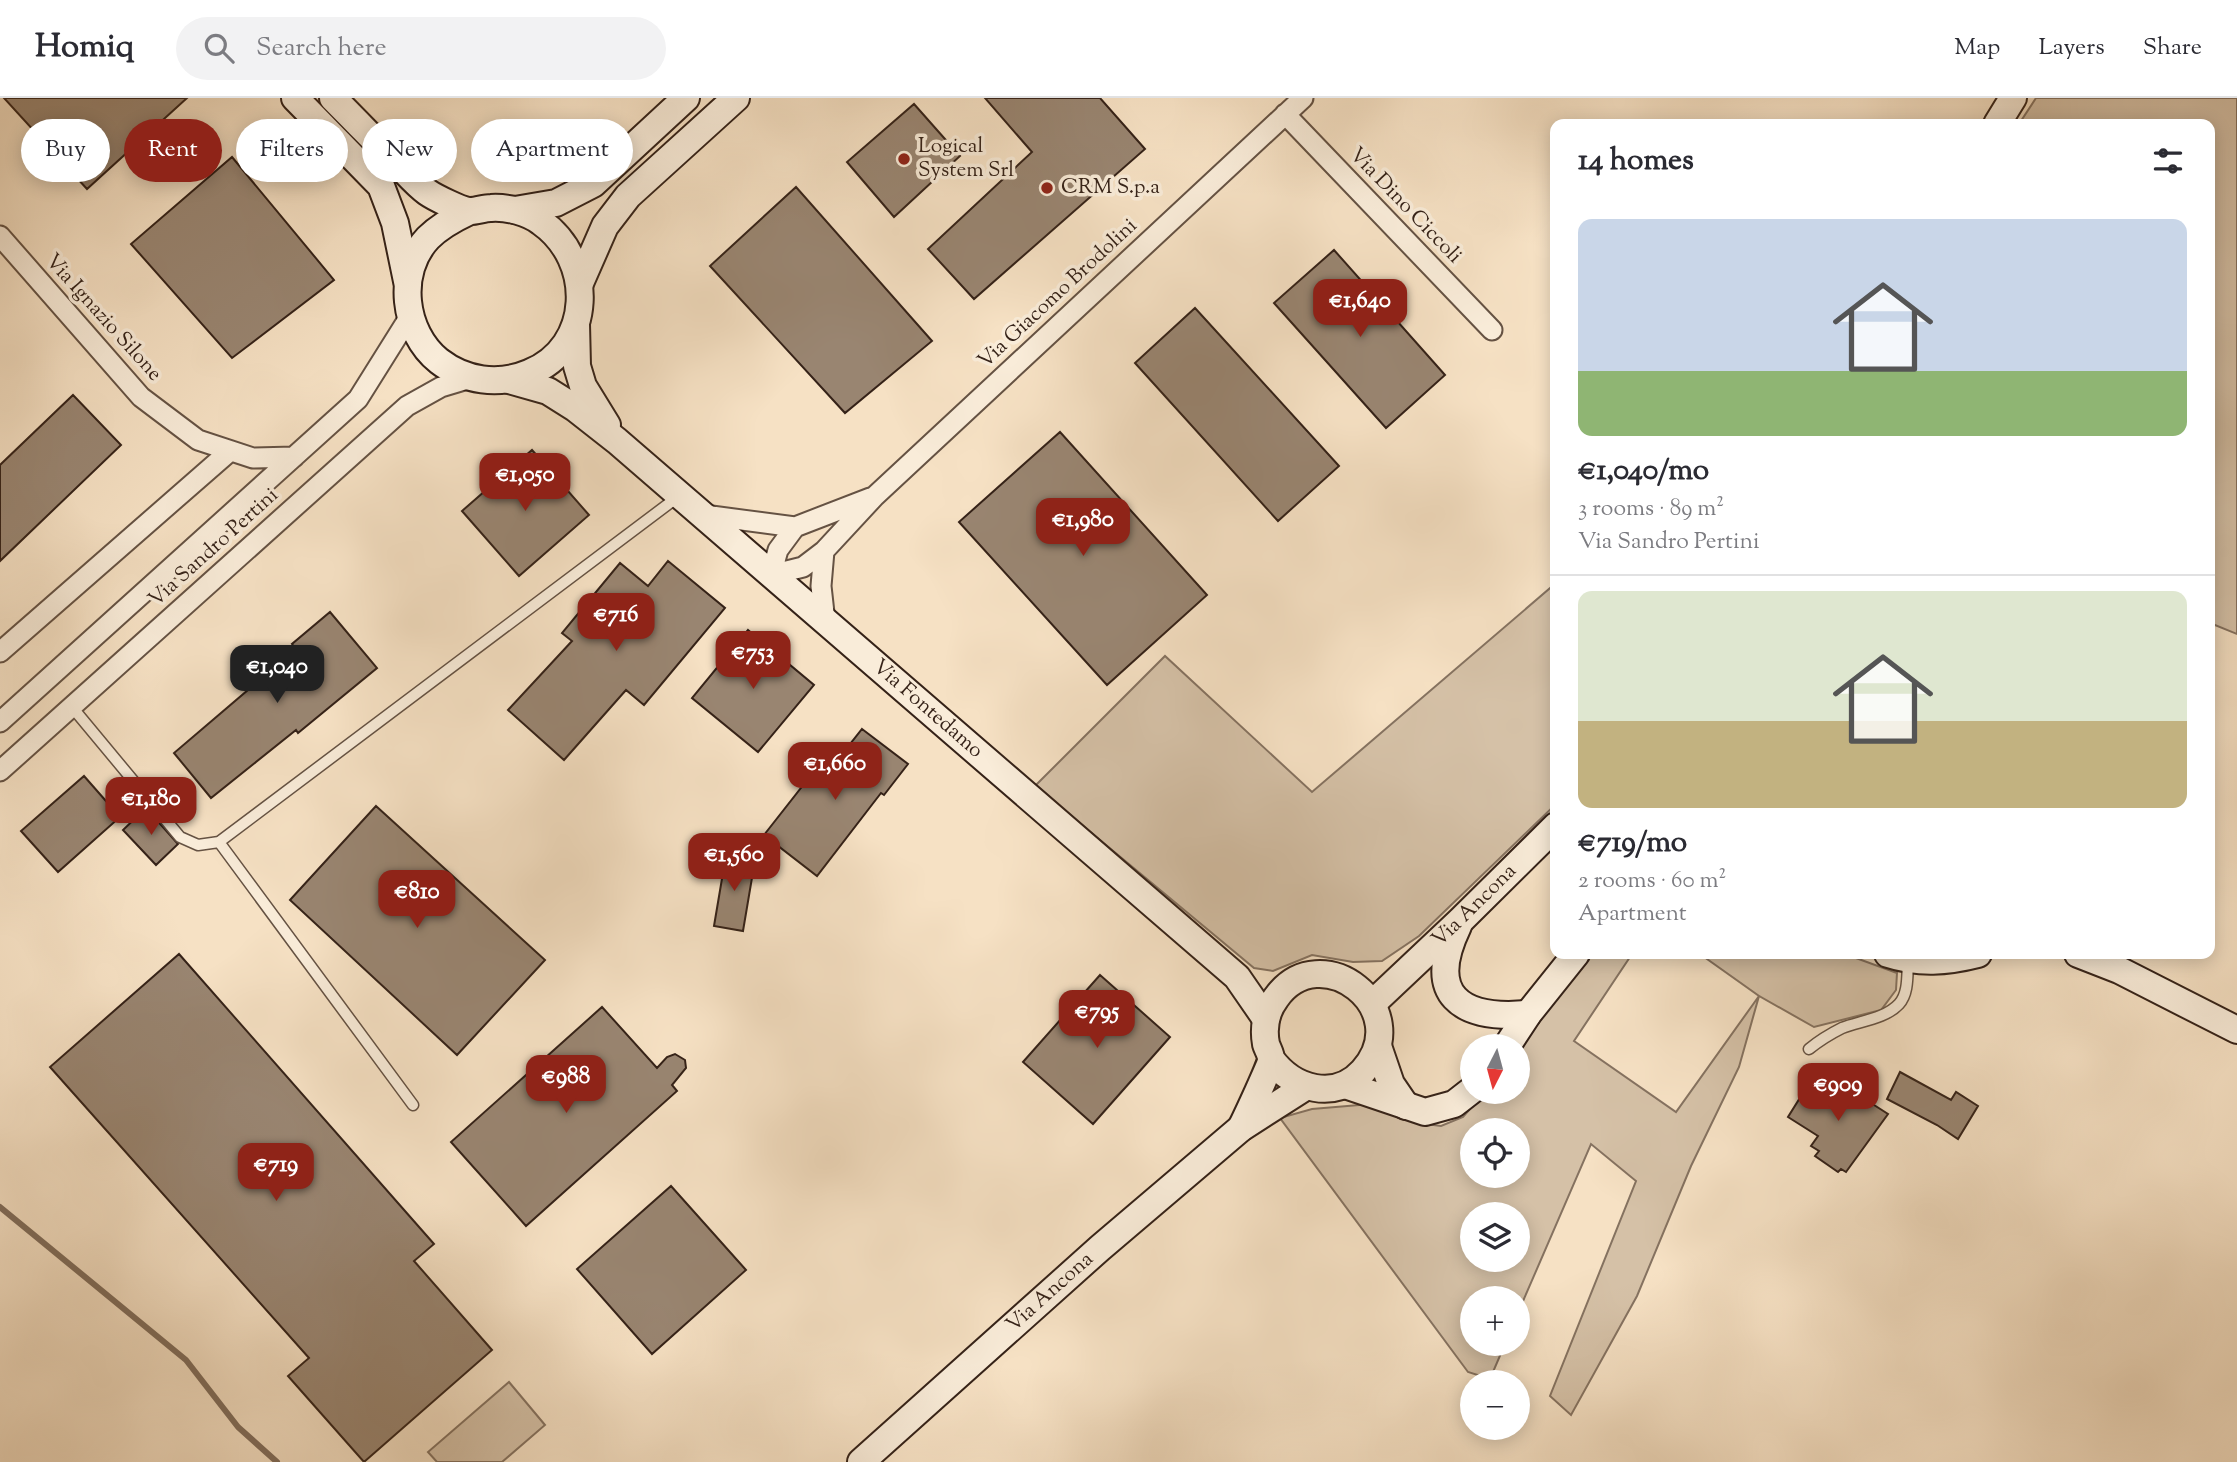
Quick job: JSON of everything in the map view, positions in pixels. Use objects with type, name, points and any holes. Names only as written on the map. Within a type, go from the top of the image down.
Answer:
[{"type":"main road","name":"Via Fontedamo","points":[[295,98],[381,186],[395,223],[410,316],[418,337],[432,355],[450,369],[471,378],[490,381],[509,380],[531,373],[550,360],[566,344],[576,323],[581,303],[580,283],[573,258],[559,237],[539,220],[515,210],[491,208],[468,212],[445,223],[426,240],[414,261],[407,285]]},
{"type":"main road","points":[[333,98],[427,192],[468,212]]},
{"type":"main road","points":[[515,210],[556,203],[593,184],[686,98]]},
{"type":"main road","points":[[580,283],[605,226],[628,196],[736,98]]},
{"type":"main road","points":[[2000,119],[2013,98]]},
{"type":"main road","name":"Via Fontedamo","points":[[576,323],[577,366],[583,386],[617,441]]},
{"type":"main road","name":"Via Fontedamo","points":[[509,380],[548,391],[617,441],[1237,977],[1266,1019]]},
{"type":"main road","name":"Via Ancona","points":[[1372,1004],[1550,832]]},
{"type":"main road","points":[[1460,921],[1445,962],[1447,989],[1458,1002],[1475,1012],[1501,1017],[1528,1014]]},
{"type":"main road","name":"Via Ancona","points":[[1352,983],[1422,955]]},
{"type":"main road","points":[[1515,1034],[1572,959]]},
{"type":"main road","points":[[1924,959],[1958,959]]},
{"type":"main road","points":[[2091,959],[2119,970],[2237,1030]]},
{"type":"main road","points":[[1326,974],[1352,983],[1364,992],[1372,1004],[1379,1024],[1378,1046],[1371,1062],[1360,1075],[1345,1085],[1318,1089],[1292,1081],[1271,1059],[1266,1046],[1266,1019],[1277,995],[1299,979],[1326,974]]},
{"type":"main road","points":[[1237,977],[1287,986]]},
{"type":"main road","points":[[1378,1046],[1391,1084],[1406,1106]]},
{"type":"main road","name":"Via Ancona","points":[[1241,1128],[1271,1059]]},
{"type":"main road","points":[[1345,1085],[1425,1112],[1441,1109],[1460,1099]]},
{"type":"main road","name":"Via Ancona","points":[[861,1462],[1100,1248],[1241,1128],[1305,1087]]},
{"type":"street","name":"Via Giacomo Brodolini","points":[[771,575],[803,566],[824,551],[875,496],[1303,98]]},
{"type":"street","name":"Via Dino Ciccoli","points":[[1285,114],[1492,330]]},
{"type":"street","name":"Via Ignazio Silone","points":[[0,236],[141,397],[198,440],[253,458],[294,457]]},
{"type":"street","name":"Via Sandro Pertini","points":[[0,722],[358,399],[410,316]]},
{"type":"street","name":"Via Sandro Pertini","points":[[0,771],[407,406],[441,387],[471,378]]},
{"type":"street","points":[[0,652],[230,451]]},
{"type":"street","name":"Via Giacomo Brodolini","points":[[702,514],[794,527],[875,496]]},
{"type":"street","points":[[771,575],[778,550],[794,527]]},
{"type":"street","points":[[824,551],[821,586],[825,622]]},
{"type":"lane","points":[[72,707],[180,837],[198,845],[219,842],[680,495]]},
{"type":"lane","points":[[219,842],[413,1105]]},
{"type":"lane","points":[[1809,1049],[1845,1027],[1878,1017],[1900,1004],[1907,984],[1899,959]]},
{"type":"shaded area","points":[[2036,98],[2237,98],[2237,634],[2215,625],[2215,119],[2022,119]]},
{"type":"shaded area","points":[[1550,588],[1550,810],[1419,936],[1382,961],[1353,962],[1312,955],[1273,971],[1254,968],[1035,786],[1165,656],[1312,792]]},
{"type":"shaded area","points":[[1586,959],[1629,959],[1574,1041],[1676,1112],[1759,996],[1739,1067],[1691,1166],[1637,1296],[1571,1415],[1550,1396],[1636,1181],[1591,1144],[1530,1286],[1460,1286],[1460,1356],[1500,1356],[1494,1370],[1467,1370],[1280,1118],[1312,1109],[1371,1104],[1418,1123],[1441,1126],[1460,1118],[1460,1188],[1530,1188],[1530,1118],[1461,1118],[1474,1104],[1530,1104],[1529,1034]]},
{"type":"shaded area","points":[[1707,959],[1859,959],[1897,973],[1896,990],[1881,1010],[1814,1027],[1759,996]]},
{"type":"shaded area","points":[[509,1382],[545,1425],[502,1462],[437,1462],[428,1452]]},
{"type":"building","points":[[4,98],[187,98],[164,119],[124,119],[124,155],[110,168],[110,119],[23,119]]},
{"type":"building","name":"CRM S.p.a","points":[[985,98],[1100,98],[1145,149],[974,299],[928,249],[1032,152]]},
{"type":"building","name":"Logical System Srl","points":[[914,104],[960,156],[894,217],[847,162]]},
{"type":"building","points":[[232,157],[236,162],[236,182],[253,182],[334,280],[232,358],[131,244],[203,182],[222,182],[222,166]]},
{"type":"building","points":[[81,182],[95,182],[87,189]]},
{"type":"building","points":[[796,187],[932,341],[845,413],[710,266]]},
{"type":"building","points":[[1334,250],[1445,375],[1386,428],[1274,303]]},
{"type":"building","points":[[1195,308],[1339,466],[1278,521],[1135,363]]},
{"type":"building","points":[[73,395],[121,445],[0,561],[0,465]]},
{"type":"building","points":[[1060,432],[1207,595],[1107,685],[959,522]]},
{"type":"building","points":[[532,450],[589,515],[519,576],[462,511]]},
{"type":"building","points":[[668,561],[725,608],[644,705],[626,690],[564,760],[508,710],[572,641],[562,633],[620,563],[648,586]]},
{"type":"building","points":[[330,612],[377,668],[298,733],[296,730],[211,798],[174,753],[296,649],[292,644]]},
{"type":"building","points":[[748,630],[814,685],[758,752],[692,698]]},
{"type":"building","points":[[862,729],[908,764],[884,795],[881,793],[817,876],[764,835],[826,756],[835,763]]},
{"type":"building","points":[[84,776],[120,817],[58,872],[21,831]]},
{"type":"building","points":[[376,806],[545,960],[457,1055],[290,900]]},
{"type":"building","points":[[146,808],[178,844],[156,865],[123,830]]},
{"type":"building","points":[[726,855],[755,860],[743,931],[714,926]]},
{"type":"building","points":[[179,954],[434,1244],[414,1261],[492,1350],[364,1462],[288,1376],[309,1358],[50,1067]]},
{"type":"building","points":[[1100,975],[1170,1037],[1093,1124],[1023,1062]]},
{"type":"building","points":[[602,1007],[657,1068],[667,1057],[675,1054],[685,1060],[686,1068],[672,1085],[677,1091],[526,1226],[451,1142]]},
{"type":"building","points":[[1900,1072],[1951,1100],[1956,1092],[1978,1106],[1958,1139],[1887,1099]]},
{"type":"building","points":[[1832,1078],[1888,1114],[1846,1172],[1841,1169],[1838,1172],[1815,1156],[1819,1151],[1811,1146],[1818,1136],[1788,1117],[1808,1085],[1821,1094]]},
{"type":"building","points":[[671,1186],[746,1270],[652,1354],[577,1269]]},
{"type":"waterway","points":[[0,1207],[186,1360],[238,1427],[277,1462]]},
{"type":"place","name":"Logical System Srl","points":[[904,159]]},
{"type":"place","name":"CRM S.p.a","points":[[1047,188]]}]
